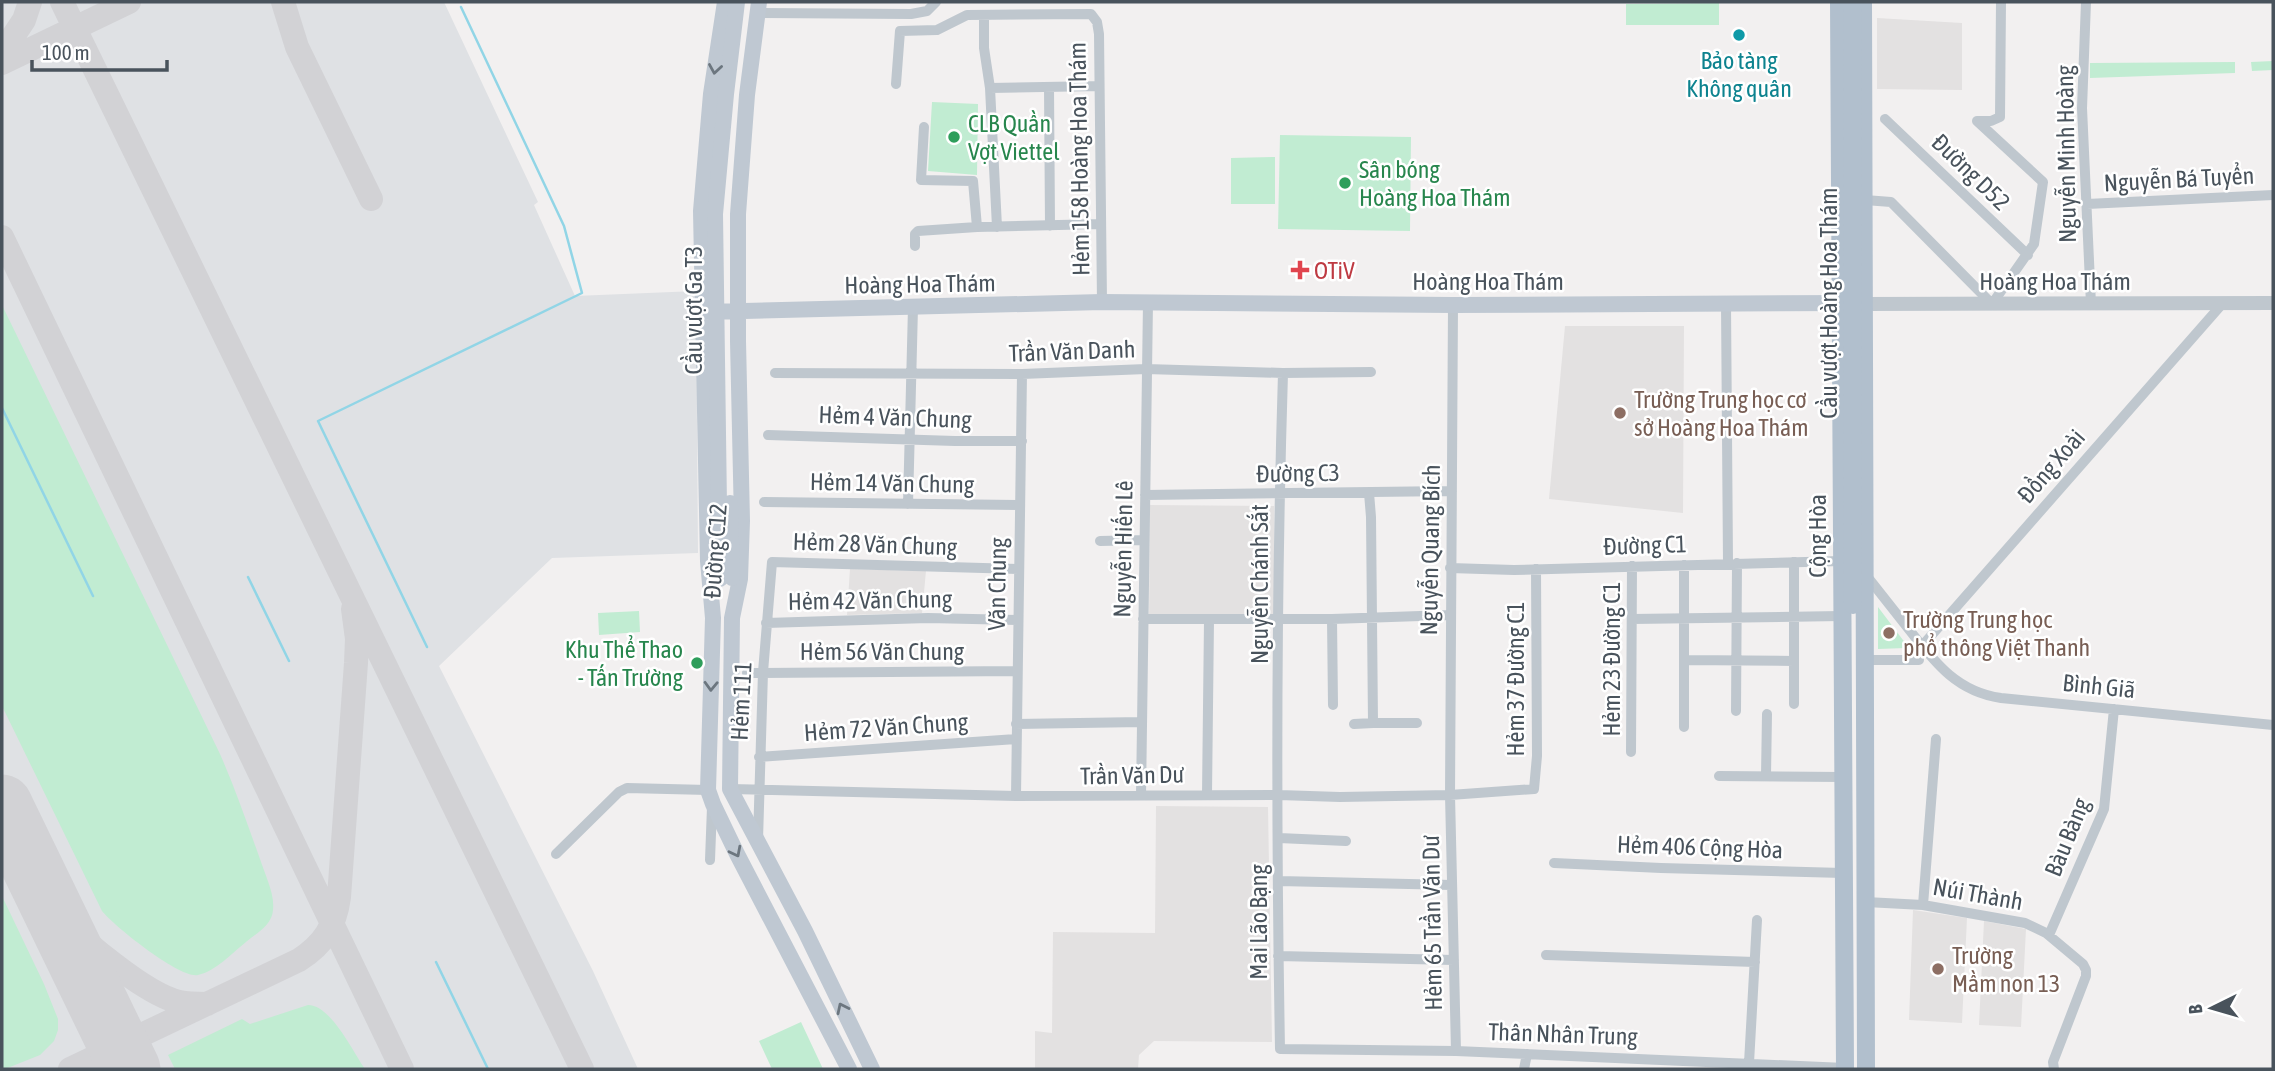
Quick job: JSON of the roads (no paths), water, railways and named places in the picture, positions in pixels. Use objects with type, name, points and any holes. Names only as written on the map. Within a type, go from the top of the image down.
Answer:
[{"type":"main road","name":"Đường C12","points":[[725,2],[711,94],[701,211],[708,561],[713,618],[710,797],[849,1069]]},
{"type":"main road","name":"Cầu vượt Ga T3","points":[[732,618],[726,579],[715,214],[737,2]]},
{"type":"main road","name":"Cộng Hòa","points":[[1839,2],[1841,561],[1847,610],[1848,1069]]},
{"type":"main road","name":"Cầu vượt Hoàng Hoa Thám","points":[[1847,610],[1852,2]]},
{"type":"main road","name":"Cộng Hòa","points":[[1863,2],[1866,1069]]},
{"type":"main road","name":"Đường C12","points":[[755,5],[738,214],[742,521],[740,579],[732,618],[730,789],[805,931],[872,1069]]},
{"type":"main road","name":"Cầu vượt Ga T3","points":[[713,618],[726,579],[725,215],[736,96],[755,5]]},
{"type":"main road","points":[[1840,240],[1865,240]]},
{"type":"main road","name":"Hoàng Hoa Thám","points":[[703,312],[1102,302],[1865,304]]},
{"type":"main road","points":[[1840,370],[1866,370]]},
{"type":"main road","name":"Cộng Hòa","points":[[1847,610],[1843,873],[1848,1069]]},
{"type":"street","points":[[755,5],[911,14],[927,11],[936,2]]},
{"type":"street","points":[[1865,200],[1891,202],[1992,304],[2028,255],[2035,240],[2043,182],[1977,121],[1991,121],[2000,117],[2001,2]]},
{"type":"street","name":"Nguyễn Minh Hoàng","points":[[2086,2],[2082,108],[2091,304]]},
{"type":"street","name":"Hẻm 158 Hoàng Hoa Thám","points":[[896,84],[900,31],[937,30],[967,15],[1091,14],[1097,22],[1099,34],[1102,302]]},
{"type":"street","points":[[984,15],[997,227]]},
{"type":"street","points":[[990,88],[1099,86]]},
{"type":"street","points":[[1049,87],[1050,226]]},
{"type":"street","name":"Đường D52","points":[[1885,119],[2028,255]]},
{"type":"street","points":[[924,127],[921,180],[973,181],[977,228]]},
{"type":"street","name":"Nguyễn Bá Tuyển","points":[[2087,204],[2273,195]]},
{"type":"street","points":[[915,246],[915,234],[918,231],[1101,224]]},
{"type":"street","name":"Nguyễn Hiến Lê","points":[[1141,796],[1148,302]]},
{"type":"street","name":"Đồng Xoài","points":[[1913,660],[1922,646],[2223,303]]},
{"type":"street","name":"Hoàng Hoa Thám","points":[[1865,304],[2273,303]]},
{"type":"street","points":[[1726,304],[1732,563],[1737,617],[1736,711]]},
{"type":"street","name":"Nguyễn Quang Bích","points":[[1450,795],[1453,305]]},
{"type":"street","points":[[908,504],[913,307]]},
{"type":"street","name":"Trần Văn Danh","points":[[775,373],[1021,374],[1146,369],[1283,373],[1371,372]]},
{"type":"street","name":"Nguyễn Chánh Sắt","points":[[1279,795],[1283,373]]},
{"type":"street","name":"Văn Chung","points":[[1016,796],[1021,374]]},
{"type":"street","name":"Hẻm 4 Văn Chung","points":[[768,435],[1022,441]]},
{"type":"street","name":"Đường C3","points":[[1144,495],[1452,491]]},
{"type":"street","points":[[1368,493],[1371,517],[1373,723]]},
{"type":"street","name":"Hẻm 14 Văn Chung","points":[[764,502],[1020,505]]},
{"type":"street","points":[[1100,541],[1144,540]]},
{"type":"street","name":"Đường C1","points":[[1450,568],[1536,569],[1841,561]]},
{"type":"street","name":"Hẻm 28 Văn Chung","points":[[772,562],[1019,569]]},
{"type":"street","name":"Hẻm 111","points":[[758,842],[763,672],[772,562]]},
{"type":"street","points":[[1794,562],[1794,704]]},
{"type":"street","points":[[1684,565],[1684,727]]},
{"type":"street","name":"Hẻm 23 Đường C1","points":[[1631,752],[1632,566]]},
{"type":"street","name":"Hẻm 37 Đường C1","points":[[1534,789],[1537,756],[1536,569]]},
{"type":"street","name":"Bình Giã","points":[[1866,575],[1932,660],[1957,682],[1982,694],[2273,725]]},
{"type":"street","points":[[1632,619],[1794,617],[1847,610]]},
{"type":"street","points":[[1143,619],[1371,619],[1450,615]]},
{"type":"street","name":"Hẻm 42 Văn Chung","points":[[766,623],[928,618],[1017,620]]},
{"type":"street","points":[[1332,619],[1333,705]]},
{"type":"street","points":[[1207,795],[1209,620]]},
{"type":"street","points":[[1684,660],[1794,661]]},
{"type":"street","points":[[1866,660],[1932,660]]},
{"type":"street","name":"Hẻm 56 Văn Chung","points":[[747,673],[1017,671]]},
{"type":"street","name":"Bàu Bàng","points":[[2049,934],[2105,806],[2114,709]]},
{"type":"street","points":[[1766,776],[1768,714]]},
{"type":"street","points":[[1016,724],[1142,722]]},
{"type":"street","points":[[1354,724],[1417,723]]},
{"type":"street","name":"Hẻm 72 Văn Chung","points":[[759,757],[1016,738]]},
{"type":"street","points":[[1923,905],[1936,739]]},
{"type":"street","points":[[1719,776],[1843,777]]},
{"type":"street","points":[[556,854],[619,792],[627,788],[710,797],[710,860]]},
{"type":"street","name":"Trần Văn Dư","points":[[730,789],[1016,796],[1340,797],[1450,795],[1534,789]]},
{"type":"street","name":"Mai Lão Bạng","points":[[1279,795],[1280,1049]]},
{"type":"street","name":"Hẻm 65 Trần Văn Dư","points":[[1450,795],[1456,1051]]},
{"type":"street","points":[[1279,838],[1346,841]]},
{"type":"street","name":"Hẻm 406 Cộng Hòa","points":[[1554,863],[1843,873]]},
{"type":"street","points":[[1279,881],[1452,885]]},
{"type":"street","name":"Núi Thành","points":[[1866,902],[1923,905],[2025,923],[2049,934],[2084,965],[2087,973],[2053,1062],[2054,1069]]},
{"type":"street","points":[[1749,1063],[1757,920]]},
{"type":"street","points":[[1546,955],[1755,962]]},
{"type":"street","points":[[1278,956],[1454,960]]},
{"type":"street","name":"Thân Nhân Trung","points":[[1280,1049],[1456,1051],[1848,1069]]},
{"type":"street","points":[[1524,1069],[1527,1054]]},
{"type":"waterway","points":[[427,647],[318,421],[582,293],[564,226],[461,7]]},
{"type":"waterway","points":[[2,408],[93,596]]},
{"type":"waterway","points":[[248,577],[289,661]]},
{"type":"waterway","points":[[436,962],[488,1069]]},
{"type":"place","name":"Bảo tàng Không quân","points":[[1739,35]]},
{"type":"place","name":"CLB Quần Vợt Viettel","points":[[954,137]]},
{"type":"place","name":"Sân bóng Hoàng Hoa Thám","points":[[1345,183]]},
{"type":"place","name":"OTiV","points":[[1300,270]]},
{"type":"place","name":"Trường Trung học cơ sở Hoàng Hoa Thám","points":[[1620,413]]},
{"type":"place","name":"Trường Trung học phổ thông Việt Thanh","points":[[1889,633]]},
{"type":"place","name":"Khu Thể Thao - Tấn Trường","points":[[697,663]]},
{"type":"place","name":"Trường Mầm non 13","points":[[1938,969]]}]
